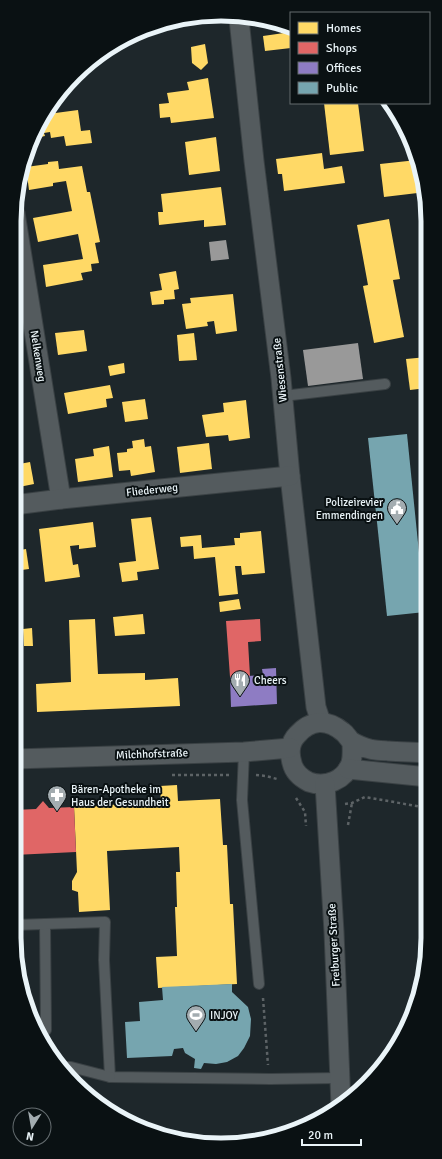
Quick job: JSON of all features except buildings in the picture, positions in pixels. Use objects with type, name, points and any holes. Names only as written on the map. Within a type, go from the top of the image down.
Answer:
[{"type":"street","name":"Wiesenstraße","points":[[239,22],[254,161],[283,396],[290,476],[316,706],[321,722]]},
{"type":"street","name":"Nelkenweg","points":[[21,250],[61,499]]},
{"type":"street","name":"Fliederweg","points":[[21,504],[290,476]]},
{"type":"street","points":[[352,742],[352,761],[348,770],[340,779],[325,784],[310,782],[299,776],[291,762],[290,748],[294,738],[302,730],[321,722],[334,725],[352,742],[370,749],[421,753]]},
{"type":"street","name":"Milchhofstraße","points":[[21,758],[244,752],[290,748]]},
{"type":"street","points":[[348,770],[421,776]]},
{"type":"street","name":"Freiburger Straße","points":[[325,784],[334,932],[340,1099]]},
{"type":"lane","points":[[283,396],[385,384]]},
{"type":"lane","points":[[244,752],[242,800],[259,984]]},
{"type":"lane","points":[[21,925],[105,922],[104,960],[110,1077]]},
{"type":"lane","points":[[45,924],[46,1030]]},
{"type":"lane","points":[[68,1067],[110,1077],[270,1079],[339,1078]]},
{"type":"path","points":[[352,803],[365,797],[421,807]]},
{"type":"path","points":[[259,984],[263,994],[270,1079]]},
{"type":"place","name":"Polizeirevier Emmendingen","points":[[397,525]]},
{"type":"place","name":"Cheers","points":[[240,697]]},
{"type":"place","name":"Bären-Apotheke im Haus der Gesundheit","points":[[57,812]]},
{"type":"place","name":"INJOY","points":[[196,1032]]}]
